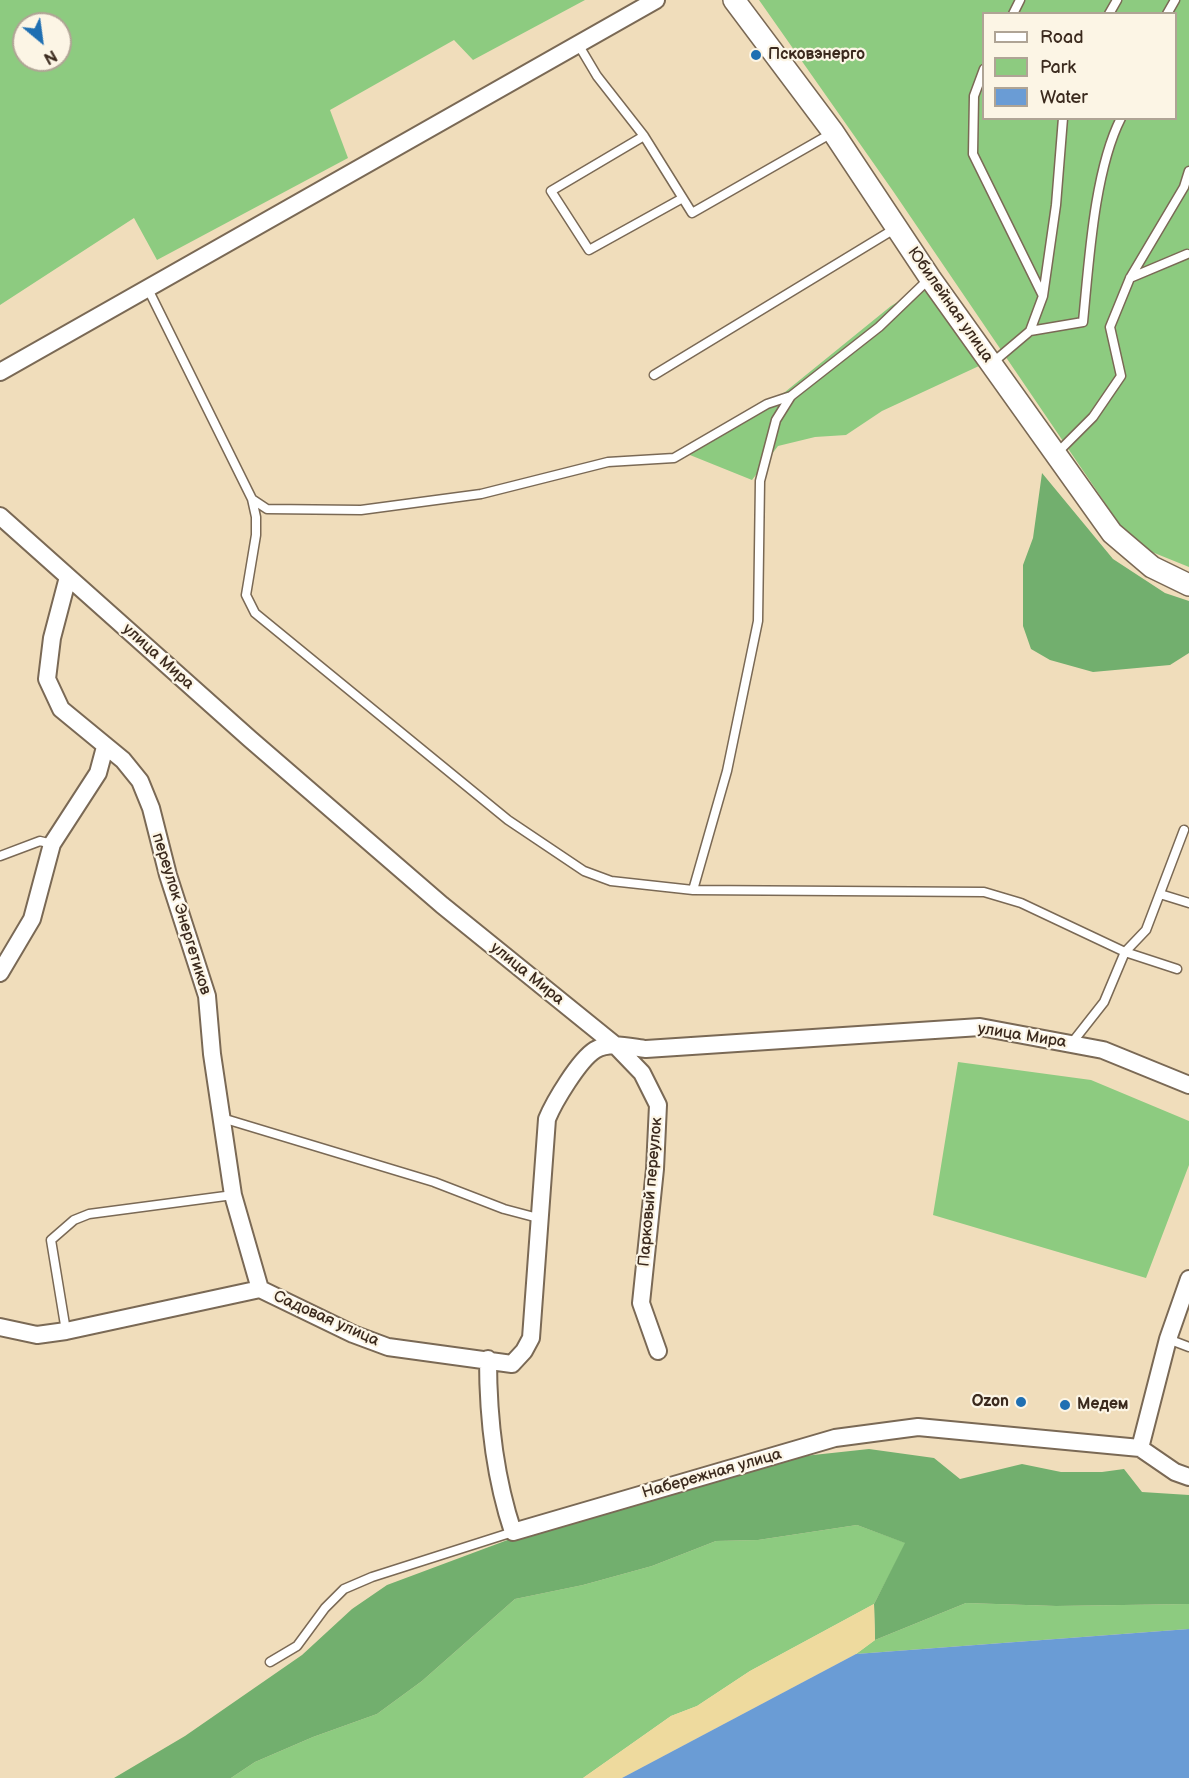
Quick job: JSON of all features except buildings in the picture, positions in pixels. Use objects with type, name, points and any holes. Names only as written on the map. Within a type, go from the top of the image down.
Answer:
[{"type":"street","points":[[0,372],[656,0]]},
{"type":"street","name":"Юбилейная улица","points":[[734,0],[833,132],[930,278],[1112,533],[1152,567],[1189,585]]},
{"type":"street","name":"улица Мира","points":[[0,516],[442,905],[615,1045],[646,1049],[980,1027],[1103,1050],[1189,1084]]},
{"type":"street","name":"переулок Энергетиков","points":[[68,577],[52,638],[47,679],[61,709],[123,760],[140,781],[150,808],[168,875],[207,996],[212,1054],[233,1195],[260,1289]]},
{"type":"street","points":[[0,974],[32,919],[52,844],[98,773],[105,747]]},
{"type":"street","points":[[538,1218],[544,1138],[554,1103],[595,1049],[615,1045]]},
{"type":"street","name":"Парковый переулок","points":[[615,1045],[642,1073],[658,1105],[655,1169],[641,1302],[658,1351]]},
{"type":"street","name":"Садовая улица","points":[[0,1328],[37,1335],[66,1331],[260,1289],[353,1334],[388,1347],[512,1364],[524,1351],[531,1338],[538,1218]]},
{"type":"street","points":[[1140,1448],[1168,1339],[1189,1279]]},
{"type":"street","points":[[488,1359],[488,1418],[500,1494],[513,1532]]},
{"type":"street","name":"Набережная улица","points":[[513,1532],[835,1438],[918,1427],[1140,1448],[1175,1472],[1189,1477]]},
{"type":"lane","points":[[578,44],[597,76],[644,135],[681,199],[692,213],[833,132]]},
{"type":"lane","points":[[982,74],[974,96],[973,154],[1043,296]]},
{"type":"lane","points":[[1030,331],[1043,296],[1056,205],[1063,120]]},
{"type":"lane","points":[[990,364],[1030,331],[1083,322],[1092,238],[1101,183],[1120,120]]},
{"type":"lane","points":[[644,135],[551,191],[589,250],[681,199]]},
{"type":"lane","points":[[1055,456],[1093,417],[1121,376],[1110,327],[1130,278],[1184,187],[1189,171]]},
{"type":"lane","points":[[654,375],[897,228]]},
{"type":"lane","points":[[1130,278],[1188,254]]},
{"type":"lane","points":[[252,499],[267,509],[361,510],[481,494],[608,462],[674,458],[767,404],[791,396],[879,327],[930,278]]},
{"type":"lane","points":[[147,287],[252,499],[256,517],[256,535],[246,595],[255,613],[508,820],[584,871],[611,881],[693,890],[984,892],[1021,903],[1125,952],[1177,969]]},
{"type":"lane","points":[[693,890],[727,771],[758,621],[760,481],[777,420],[791,396]]},
{"type":"lane","points":[[1071,1044],[1104,1002],[1125,952],[1146,930],[1184,830]]},
{"type":"lane","points":[[0,856],[40,841],[52,844]]},
{"type":"lane","points":[[1160,894],[1189,903]]},
{"type":"lane","points":[[222,1118],[434,1182],[504,1209],[538,1218]]},
{"type":"lane","points":[[66,1331],[51,1240],[74,1220],[89,1214],[233,1195]]},
{"type":"lane","points":[[1168,1339],[1189,1347]]},
{"type":"lane","name":"Набережная улица","points":[[270,1662],[297,1646],[325,1608],[344,1589],[372,1576],[513,1532]]},
{"type":"green space","points":[[0,0],[585,0],[473,60],[454,40],[330,110],[348,158],[157,260],[134,218],[0,305]]},
{"type":"green space","points":[[759,0],[1189,0],[1189,567],[1142,548],[1120,525],[893,191]]},
{"type":"green space","points":[[924,286],[979,366],[882,411],[846,435],[815,437],[778,446],[752,480],[680,451],[785,392],[891,306]]},
{"type":"green space","points":[[1042,473],[1113,559],[1165,593],[1189,601],[1189,653],[1170,665],[1093,672],[1050,660],[1031,649],[1023,626],[1023,565],[1033,538]]},
{"type":"green space","points":[[958,1062],[1091,1080],[1189,1121],[1189,1165],[1146,1278],[933,1215]]},
{"type":"green space","points":[[869,1449],[934,1458],[960,1479],[1022,1464],[1061,1472],[1102,1472],[1124,1469],[1142,1492],[1189,1495],[1189,1604],[1056,1606],[966,1603],[875,1640],[874,1604],[905,1543],[857,1525],[758,1540],[716,1541],[652,1566],[583,1585],[515,1599],[422,1681],[377,1714],[313,1737],[255,1762],[231,1778],[114,1778],[185,1736],[302,1655],[352,1609],[387,1585],[529,1532],[754,1467],[804,1456]]},
{"type":"green space","points":[[857,1525],[906,1543],[874,1604],[750,1671],[697,1706],[671,1716],[583,1778],[231,1778],[255,1762],[313,1737],[377,1714],[422,1681],[515,1599],[583,1585],[652,1566],[716,1541],[758,1540]]},
{"type":"green space","points":[[966,1603],[1056,1606],[1189,1604],[1189,1629],[856,1654],[875,1640]]},
{"type":"sand","points":[[874,1604],[875,1640],[856,1654],[622,1778],[583,1778],[671,1716],[697,1706],[750,1671]]},
{"type":"water","points":[[1189,1629],[1189,1778],[622,1778],[856,1654]]},
{"type":"place","name":"Псковэнерго","points":[[756,55]]},
{"type":"place","name":"Ozon","points":[[1021,1402]]},
{"type":"place","name":"Медем","points":[[1065,1405]]}]
